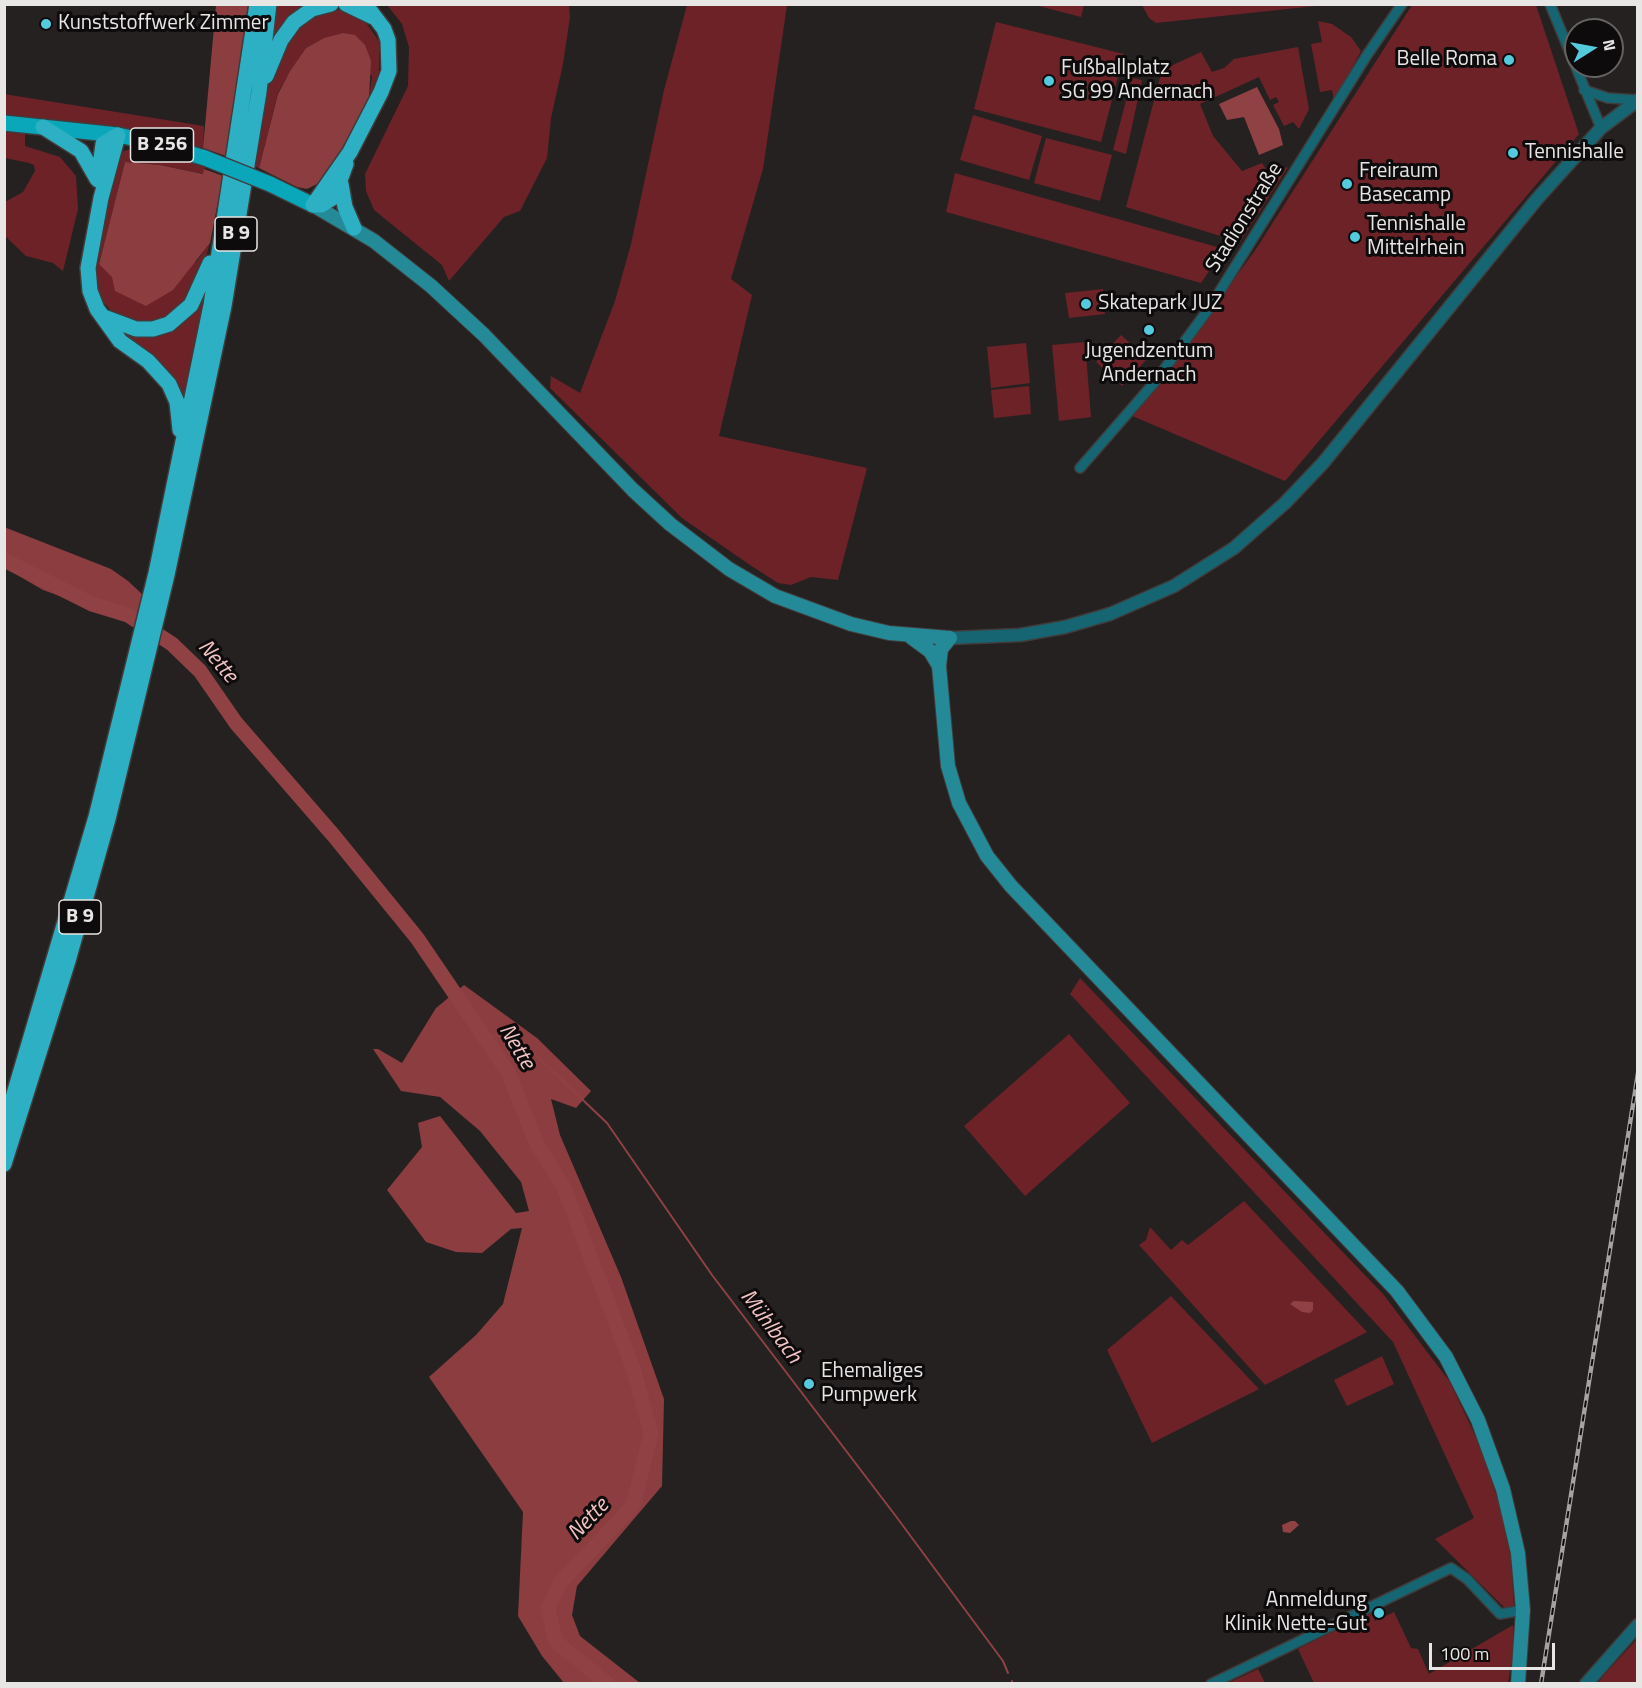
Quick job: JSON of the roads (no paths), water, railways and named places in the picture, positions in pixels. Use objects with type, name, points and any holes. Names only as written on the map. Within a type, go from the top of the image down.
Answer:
[{"type":"highway","name":"B 9","points":[[162,574],[180,454],[211,304],[220,235],[246,91],[256,4]]},
{"type":"highway","name":"B 9","points":[[4,1164],[71,950],[141,666],[224,306],[259,92],[269,4]]},
{"type":"highway","points":[[259,92],[281,40],[294,22],[312,9],[331,4]]},
{"type":"highway","points":[[346,4],[376,19]]},
{"type":"highway","points":[[313,205],[350,152],[381,92],[389,71],[388,40],[365,4]]},
{"type":"highway","points":[[43,127],[81,151],[98,180]]},
{"type":"highway","points":[[101,198],[98,180],[103,144],[118,135]]},
{"type":"highway","points":[[118,135],[117,148],[101,198],[88,268],[90,291],[101,315],[120,341],[148,361],[169,384],[179,412],[180,454]]},
{"type":"highway","points":[[313,205],[329,202],[334,197],[341,184],[350,152]]},
{"type":"highway","points":[[341,184],[345,207],[354,228]]},
{"type":"highway","points":[[101,315],[117,324],[144,330],[161,327],[177,319],[191,305],[201,288],[220,235]]},
{"type":"highway","name":"B 9","points":[[4,1128],[141,666]]},
{"type":"main road","name":"B 256","points":[[4,123],[118,135],[205,158],[270,184],[313,205]]},
{"type":"main road","points":[[313,205],[354,228],[394,255],[456,309],[657,513],[729,569],[775,596],[813,612],[870,629],[909,636],[950,638]]},
{"type":"main road","points":[[909,636],[930,651],[939,666]]},
{"type":"main road","points":[[950,638],[941,649],[939,666],[948,766],[959,803],[987,856],[1011,886],[1397,1291],[1446,1357],[1478,1420],[1503,1489],[1518,1553],[1523,1610],[1518,1683]]},
{"type":"main road","points":[[942,692],[950,638]]},
{"type":"street","name":"Stadionstraße","points":[[1080,468],[1154,383],[1210,307],[1367,55],[1402,4]]},
{"type":"street","points":[[1550,4],[1601,128]]},
{"type":"street","points":[[1584,90],[1608,98],[1638,100]]},
{"type":"street","points":[[950,638],[996,637],[1042,632],[1110,614],[1174,586],[1234,548],[1285,503],[1323,463],[1537,199],[1601,128],[1638,100]]},
{"type":"street","points":[[1211,1683],[1451,1568],[1467,1579],[1500,1614],[1523,1610]]},
{"type":"street","points":[[1586,1683],[1638,1625]]},
{"type":"waterway","name":"Nette","points":[[4,560],[92,604],[128,615],[172,644],[200,671],[236,723],[334,836],[417,938],[508,1072],[536,1142],[564,1188],[633,1368],[651,1433],[633,1506],[560,1583],[548,1608],[556,1642],[608,1684]]},
{"type":"waterway","name":"Mühlbach","points":[[483,1034],[520,1040],[607,1123],[712,1275],[895,1515],[1003,1661],[1008,1673]]},
{"type":"railway","points":[[1541,1684],[1638,1073]]},
{"type":"place","name":"Kunststoffwerk Zimmer","points":[[46,24]]},
{"type":"place","name":"Belle Roma","points":[[1509,60]]},
{"type":"place","name":"Fußballplatz SG 99 Andernach","points":[[1049,81]]},
{"type":"place","name":"Tennishalle","points":[[1513,153]]},
{"type":"place","name":"Freiraum Basecamp","points":[[1347,184]]},
{"type":"place","name":"Tennishalle Mittelrhein","points":[[1355,237]]},
{"type":"place","name":"Skatepark JUZ","points":[[1086,304]]},
{"type":"place","name":"Jugendzentum Andernach","points":[[1149,330]]},
{"type":"place","name":"Ehemaliges Pumpwerk","points":[[809,1384]]},
{"type":"place","name":"Anmeldung Klinik Nette-Gut","points":[[1379,1613]]}]
